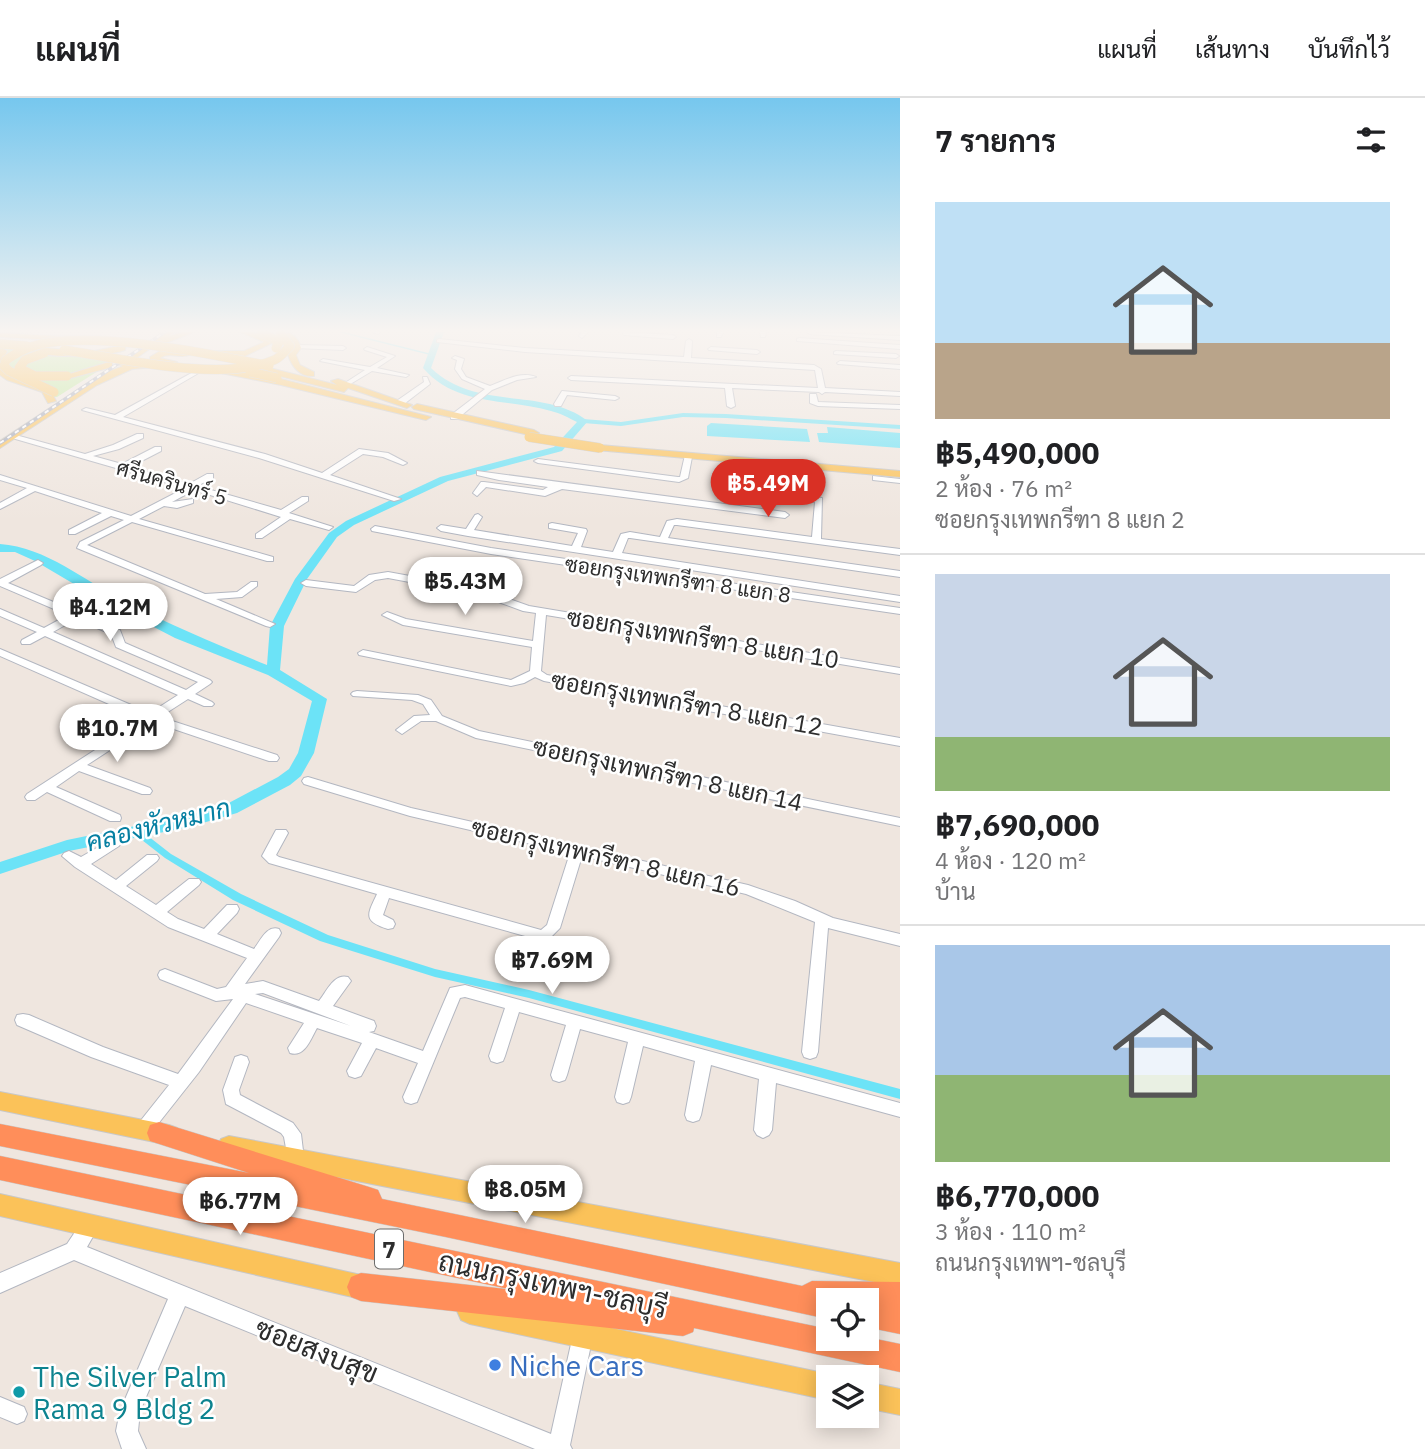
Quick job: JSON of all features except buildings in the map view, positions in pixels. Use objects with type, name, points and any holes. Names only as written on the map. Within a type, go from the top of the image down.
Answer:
[{"type":"highway","points":[[151,1131],[446,1224]]},
{"type":"highway","name":"ถนนกรุงเทพฯ-ชลบุรี","points":[[0,1135],[446,1224],[816,1303]]},
{"type":"highway","name":"ถนนกรุงเทพฯ-ชลบุรี","points":[[0,1168],[900,1358]]},
{"type":"highway","points":[[361,1287],[776,1333]]},
{"type":"highway","points":[[777,1295],[900,1296]]},
{"type":"highway","points":[[879,1316],[900,1320]]},
{"type":"main road","points":[[48,395],[50,400]]},
{"type":"main road","points":[[49,395],[50,400]]},
{"type":"main road","points":[[0,438],[58,395]]},
{"type":"main road","points":[[0,446],[76,395]]},
{"type":"main road","points":[[335,395],[426,417],[531,435],[686,455]]},
{"type":"main road","points":[[347,395],[426,417]]},
{"type":"main road","points":[[373,395],[476,425],[550,435],[545,442],[539,443],[487,433],[476,425]]},
{"type":"main road","points":[[686,455],[677,449],[595,441],[587,448],[900,474]]},
{"type":"main road","points":[[0,1101],[900,1275]]},
{"type":"main road","points":[[0,1205],[361,1287],[816,1384]]},
{"type":"main road","points":[[879,1398],[900,1402]]},
{"type":"street","points":[[118,417],[158,395]]},
{"type":"street","points":[[405,404],[415,395]]},
{"type":"street","points":[[454,417],[482,395]]},
{"type":"street","points":[[558,404],[564,395]]},
{"type":"street","points":[[585,395],[615,398]]},
{"type":"street","points":[[613,409],[616,395]]},
{"type":"street","points":[[729,395],[731,406]]},
{"type":"street","points":[[813,396],[814,403],[818,404],[900,407]]},
{"type":"street","points":[[86,410],[324,475],[397,499]]},
{"type":"street","name":"ศรีนครินทร์ 5","points":[[15,436],[329,527]]},
{"type":"street","points":[[85,456],[116,447],[140,436]]},
{"type":"street","points":[[122,467],[158,449]]},
{"type":"street","points":[[324,475],[362,451],[385,455],[402,463]]},
{"type":"street","points":[[538,461],[679,480],[684,478],[686,455]]},
{"type":"street","points":[[480,473],[785,516]]},
{"type":"street","points":[[876,478],[900,474]]},
{"type":"street","points":[[210,476],[83,544],[82,548],[270,624]]},
{"type":"street","points":[[0,477],[110,513],[270,559]]},
{"type":"street","points":[[477,494],[481,485],[489,484],[538,492],[556,488],[673,504],[680,502]]},
{"type":"street","points":[[0,506],[34,488]]},
{"type":"street","points":[[720,490],[819,500],[816,541]]},
{"type":"street","points":[[238,501],[250,494]]},
{"type":"street","points":[[64,498],[61,504],[71,509]]},
{"type":"street","points":[[259,536],[305,499]]},
{"type":"street","points":[[163,503],[177,505],[190,501]]},
{"type":"street","points":[[729,529],[733,509]]},
{"type":"street","points":[[72,532],[110,513]]},
{"type":"street","points":[[468,533],[478,517]]},
{"type":"street","points":[[663,540],[673,522],[900,552]]},
{"type":"street","points":[[552,526],[583,531],[575,550]]},
{"type":"street","points":[[441,528],[900,599]]},
{"type":"street","name":"ซอยกรุงเทพกรีฑา 8 แยก 8","points":[[375,529],[491,551],[900,611]]},
{"type":"street","points":[[616,556],[624,536],[900,574]]},
{"type":"street","points":[[31,797],[206,684],[205,680],[120,645],[116,632],[0,583],[38,563]]},
{"type":"street","name":"ซอยกรุงเทพกรีฑา 8 แยก 10","points":[[306,583],[356,589],[372,577],[388,575],[481,592],[510,605],[541,612],[900,671]]},
{"type":"street","points":[[205,596],[239,595],[254,584]]},
{"type":"street","points":[[26,642],[100,602]]},
{"type":"street","points":[[0,612],[208,704]]},
{"type":"street","name":"ซอยกรุงเทพกรีฑา 8 แยก 12","points":[[541,612],[535,672],[544,678],[900,742]]},
{"type":"street","points":[[387,615],[403,622],[536,645]]},
{"type":"street","points":[[0,652],[151,718],[273,758]]},
{"type":"street","points":[[363,653],[511,683],[535,672]]},
{"type":"street","name":"ซอยกรุงเทพกรีฑา 8 แยก 14","points":[[357,694],[414,697],[427,702],[438,718],[476,734],[900,822]]},
{"type":"street","points":[[402,730],[418,718],[438,718]]},
{"type":"street","points":[[77,766],[146,791]]},
{"type":"street","name":"ซอยกรุงเทพกรีฑา 8 แยก 16","points":[[308,782],[410,812],[748,890],[822,920],[900,940]]},
{"type":"street","points":[[46,787],[115,818]]},
{"type":"street","points":[[281,833],[269,852],[274,860],[543,936],[553,928],[576,851]]},
{"type":"street","points":[[114,843],[74,860],[173,923],[255,956]]},
{"type":"street","points":[[116,887],[152,858]]},
{"type":"street","points":[[157,912],[194,882]]},
{"type":"street","points":[[384,893],[375,914],[376,918],[388,924]]},
{"type":"street","points":[[207,936],[232,909]]},
{"type":"street","points":[[810,1052],[822,920]]},
{"type":"street","points":[[151,1131],[180,1082],[218,1033],[255,956],[274,933]]},
{"type":"street","points":[[165,975],[216,995],[236,993],[319,1014],[428,1059]]},
{"type":"street","points":[[296,1048],[344,981]]},
{"type":"street","points":[[411,1097],[455,992],[466,991],[900,1110]]},
{"type":"street","points":[[498,1056],[514,1005]]},
{"type":"street","points":[[23,1020],[97,1052],[180,1082]]},
{"type":"street","points":[[559,1075],[575,1021]]},
{"type":"street","points":[[355,1070],[370,1033]]},
{"type":"street","points":[[623,1097],[637,1039]]},
{"type":"street","points":[[693,1115],[704,1058]]},
{"type":"street","points":[[241,1062],[232,1090],[232,1099],[287,1128],[292,1134],[295,1159]]},
{"type":"street","points":[[763,1130],[768,1075]]},
{"type":"street","points":[[0,1283],[74,1251],[90,1226]]},
{"type":"street","name":"ซอยสงบสุข","points":[[74,1251],[560,1449]]},
{"type":"street","points":[[135,1449],[127,1431],[130,1411],[180,1294]]},
{"type":"street","points":[[560,1449],[583,1335]]},
{"type":"water","points":[[711,423],[807,429],[810,442],[707,436],[707,426]]},
{"type":"water","points":[[827,427],[900,433],[900,448],[819,442],[817,433],[828,433]]},
{"type":"waterway","name":"คลองหัวหมาก","points":[[273,672],[277,626],[301,579],[333,535],[350,523],[444,479],[558,449],[583,421],[553,408],[472,395]]},
{"type":"waterway","points":[[583,421],[621,424],[683,415],[900,427]]},
{"type":"waterway","points":[[0,548],[17,549],[39,558],[100,594],[180,635],[273,672]]},
{"type":"waterway","name":"คลองหัวหมาก","points":[[0,868],[67,846],[189,821],[231,809],[284,781],[295,772],[306,753],[320,699],[273,672]]},
{"type":"waterway","points":[[136,831],[168,856],[237,897],[324,938],[435,973],[529,994],[900,1094]]},
{"type":"railway","points":[[0,443],[71,395]]},
{"type":"place","name":"Niche Cars","points":[[495,1365]]},
{"type":"place","name":"The Silver Palm Rama 9 Bldg 2","points":[[19,1392]]}]
